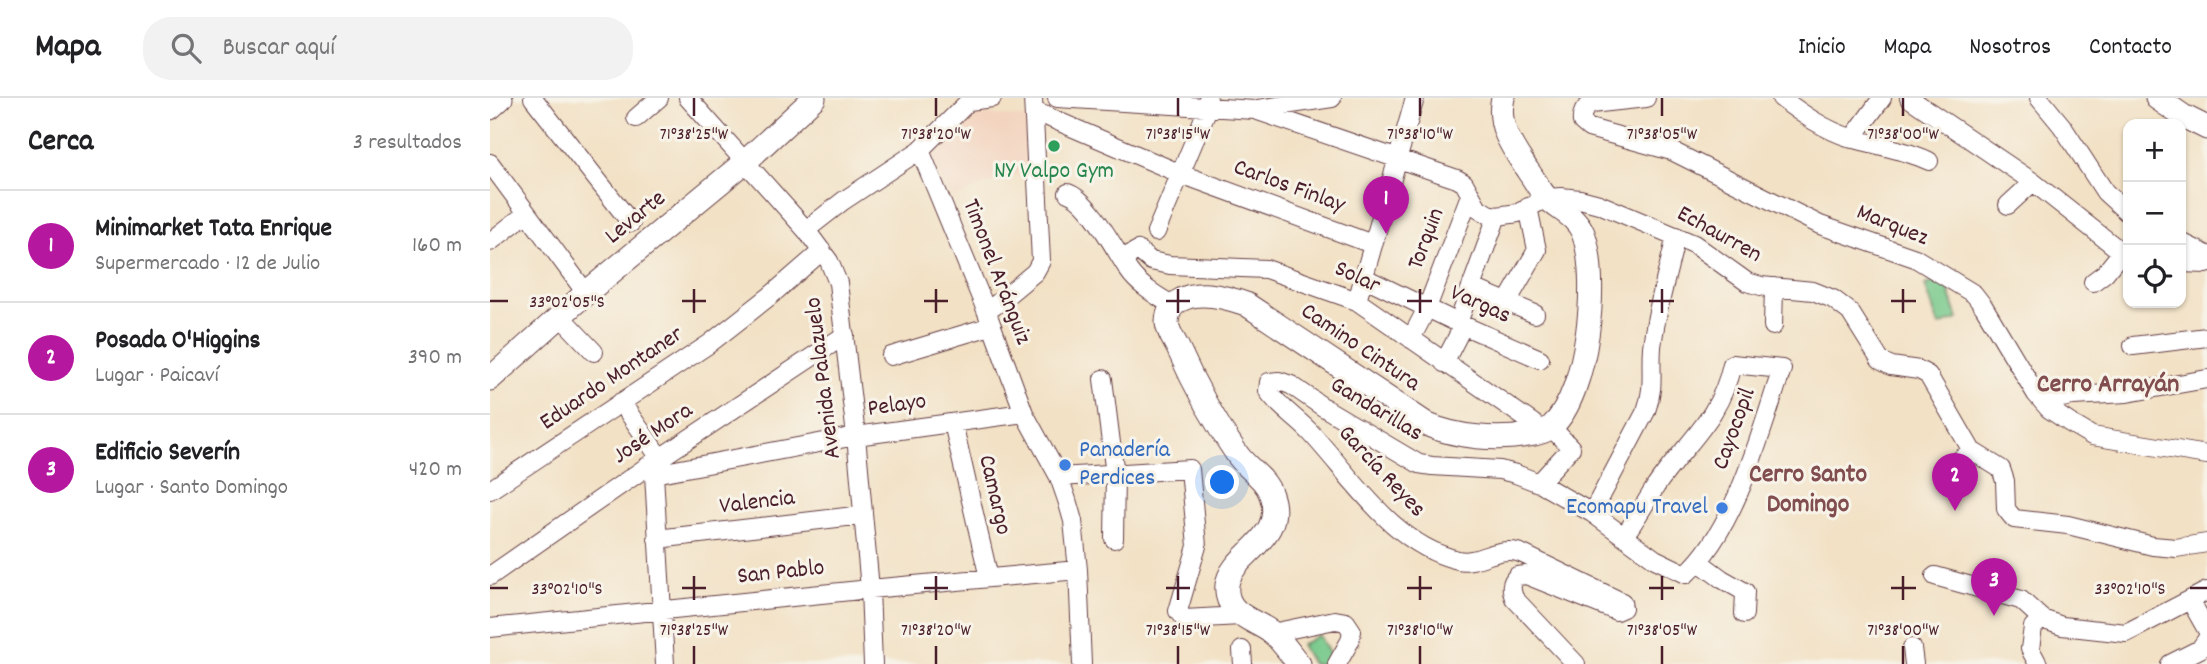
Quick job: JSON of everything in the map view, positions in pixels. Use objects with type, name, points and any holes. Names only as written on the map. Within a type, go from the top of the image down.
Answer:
[{"type":"main road","points":[[490,108],[501,98]]},
{"type":"main road","name":"Levarte","points":[[490,379],[586,293],[745,162],[814,98]]},
{"type":"main road","points":[[1503,98],[1502,124],[1538,203],[1574,217],[1583,231],[1590,255],[1587,339],[1576,384],[1563,414],[1548,429]]},
{"type":"main road","points":[[2157,98],[2207,128]]},
{"type":"main road","name":"Camino Cintura","points":[[1173,306],[1188,297],[1209,295],[1246,304],[1439,430],[1485,437],[1524,436],[1548,429]]},
{"type":"main road","points":[[1173,306],[1168,318],[1169,330],[1186,367],[1238,456],[1263,482],[1273,502],[1273,517],[1267,533],[1228,580],[1228,597],[1241,616],[1272,633],[1299,664]]},
{"type":"street","points":[[533,98],[631,223]]},
{"type":"street","points":[[636,118],[659,98]]},
{"type":"street","name":"Avenida Palazuelo","points":[[688,98],[806,230],[822,251],[838,284],[856,436],[870,589],[873,664]]},
{"type":"street","points":[[806,230],[843,201],[920,150],[963,106],[975,99],[992,98]]},
{"type":"street","points":[[1057,98],[1208,103],[1255,110],[1464,183],[1478,208],[1497,216],[1460,325],[1444,363]]},
{"type":"street","points":[[1255,110],[1332,98]]},
{"type":"street","points":[[1357,301],[1415,98]]},
{"type":"street","name":"Marquez","points":[[1646,98],[1591,104],[1581,115],[1582,122],[1589,128],[1672,151],[1820,225],[1915,258],[1974,294],[2035,394],[2049,409],[2092,436],[2207,455]]},
{"type":"street","points":[[1781,98],[1818,123],[1852,139],[1896,148],[1929,161]]},
{"type":"street","points":[[1852,139],[1882,98]]},
{"type":"street","points":[[1909,98],[2033,182],[2123,253]]},
{"type":"street","points":[[2039,98],[2062,126],[2105,192],[2123,208]]},
{"type":"street","points":[[1156,232],[1208,103]]},
{"type":"street","points":[[993,307],[1029,278],[1041,261],[1033,105]]},
{"type":"street","name":"Carlos Finlay","points":[[1033,105],[1181,174],[1372,244]]},
{"type":"street","name":"Timonel Aránguiz","points":[[920,150],[1024,413],[1059,477],[1073,522],[1082,664]]},
{"type":"street","points":[[490,163],[586,293]]},
{"type":"street","points":[[2008,205],[2033,182]]},
{"type":"street","points":[[1068,193],[1084,205],[1125,262],[1128,271],[1173,306]]},
{"type":"street","name":"Torquin","points":[[1411,339],[1427,308],[1470,195]]},
{"type":"street","name":"Echaurren","points":[[1497,216],[1518,213],[1538,203],[1571,198],[1599,204],[1694,244],[1747,282],[1813,291],[1833,299],[1850,312],[1880,360],[1891,366],[1919,370],[1928,375],[1972,451],[2000,468],[2005,481],[2006,509],[2014,519],[2068,525],[2152,546],[2176,548],[2207,543]]},
{"type":"street","points":[[1507,302],[1537,250],[1538,203]]},
{"type":"street","points":[[490,242],[527,213]]},
{"type":"street","points":[[1592,513],[1651,397],[1652,348],[1676,236]]},
{"type":"street","points":[[2186,244],[2207,255]]},
{"type":"street","name":"Solar","points":[[1125,262],[1133,251],[1138,250],[1151,261],[1170,265],[1261,268],[1357,301],[1444,363],[1548,429],[1572,448],[1539,483]]},
{"type":"street","name":"Eduardo Montaner","points":[[490,490],[709,344],[822,251]]},
{"type":"street","points":[[2093,282],[2123,257]]},
{"type":"street","points":[[2186,262],[2207,264]]},
{"type":"street","name":"Vargas","points":[[1363,277],[1460,325],[1540,359]]},
{"type":"street","points":[[1773,326],[1774,287]]},
{"type":"street","points":[[1472,288],[1535,314]]},
{"type":"street","points":[[560,316],[594,352]]},
{"type":"street","points":[[891,356],[991,326]]},
{"type":"street","name":"José Mora","points":[[490,576],[845,335]]},
{"type":"street","points":[[2133,346],[2207,337]]},
{"type":"street","name":"Cayocopil","points":[[1624,536],[1655,487],[1705,426],[1720,403],[1732,364],[1782,369],[1750,466],[1725,519],[1693,568]]},
{"type":"street","points":[[1103,379],[1115,475],[1114,539]]},
{"type":"street","points":[[2049,409],[2062,398],[2127,393],[2207,379]]},
{"type":"street","name":"Gandarillas","points":[[1269,382],[1279,381],[1291,385],[1419,464],[1500,470],[1539,483],[1592,513],[1655,559],[1693,568],[1745,592],[1744,614]]},
{"type":"street","name":"García Reyes","points":[[1269,382],[1268,391],[1275,402],[1308,430],[1380,510],[1412,541],[1437,554],[1461,561],[1511,551],[1525,555],[1622,602],[1623,608],[1616,611],[1526,575],[1517,576],[1512,581],[1514,597],[1576,664]]},
{"type":"street","points":[[621,402],[654,466],[665,664]]},
{"type":"street","name":"Pelayo","points":[[654,466],[1024,413]]},
{"type":"street","name":"Camargo","points":[[953,423],[989,578]]},
{"type":"street","points":[[1942,474],[1972,451]]},
{"type":"street","points":[[1059,477],[1190,469],[1197,547],[1178,611],[1184,619],[1241,616]]},
{"type":"street","name":"Valencia","points":[[657,539],[863,515]]},
{"type":"street","name":"San Pablo","points":[[490,628],[1077,570]]},
{"type":"street","points":[[1934,576],[2021,600],[2042,620],[2062,626],[2126,633],[2199,596],[2207,630]]},
{"type":"street","points":[[1272,633],[1335,620],[1346,622],[1352,631],[1350,641],[1337,664]]},
{"type":"street","points":[[2038,664],[2031,649],[2033,628],[2042,620]]},
{"type":"street","points":[[2170,664],[2200,649],[2207,639]]},
{"type":"shaded area","points":[[976,114],[1031,118],[1032,170],[983,185],[955,199],[943,186],[933,158]]},
{"type":"green space","points":[[1945,279],[1958,319],[1939,326],[1925,285]]},
{"type":"green space","points":[[1319,635],[1334,663],[1332,664],[1312,664],[1301,645]]},
{"type":"place","name":"NY Valpo Gym","points":[[1054,146]]},
{"type":"place","name":"Minimarket Tata Enrique","points":[[1386,234]]},
{"type":"place","name":"Panadería Perdices","points":[[1065,465]]},
{"type":"place","name":"Ecomapu Travel","points":[[1722,508]]},
{"type":"place","name":"Posada O'Higgins","points":[[1955,511]]},
{"type":"place","name":"Edificio Severín","points":[[1994,616]]},
{"type":"district","name":"Cerro Arrayán","points":[[2108,385]]},
{"type":"district","name":"Cerro Santo Domingo","points":[[1808,490]]}]
